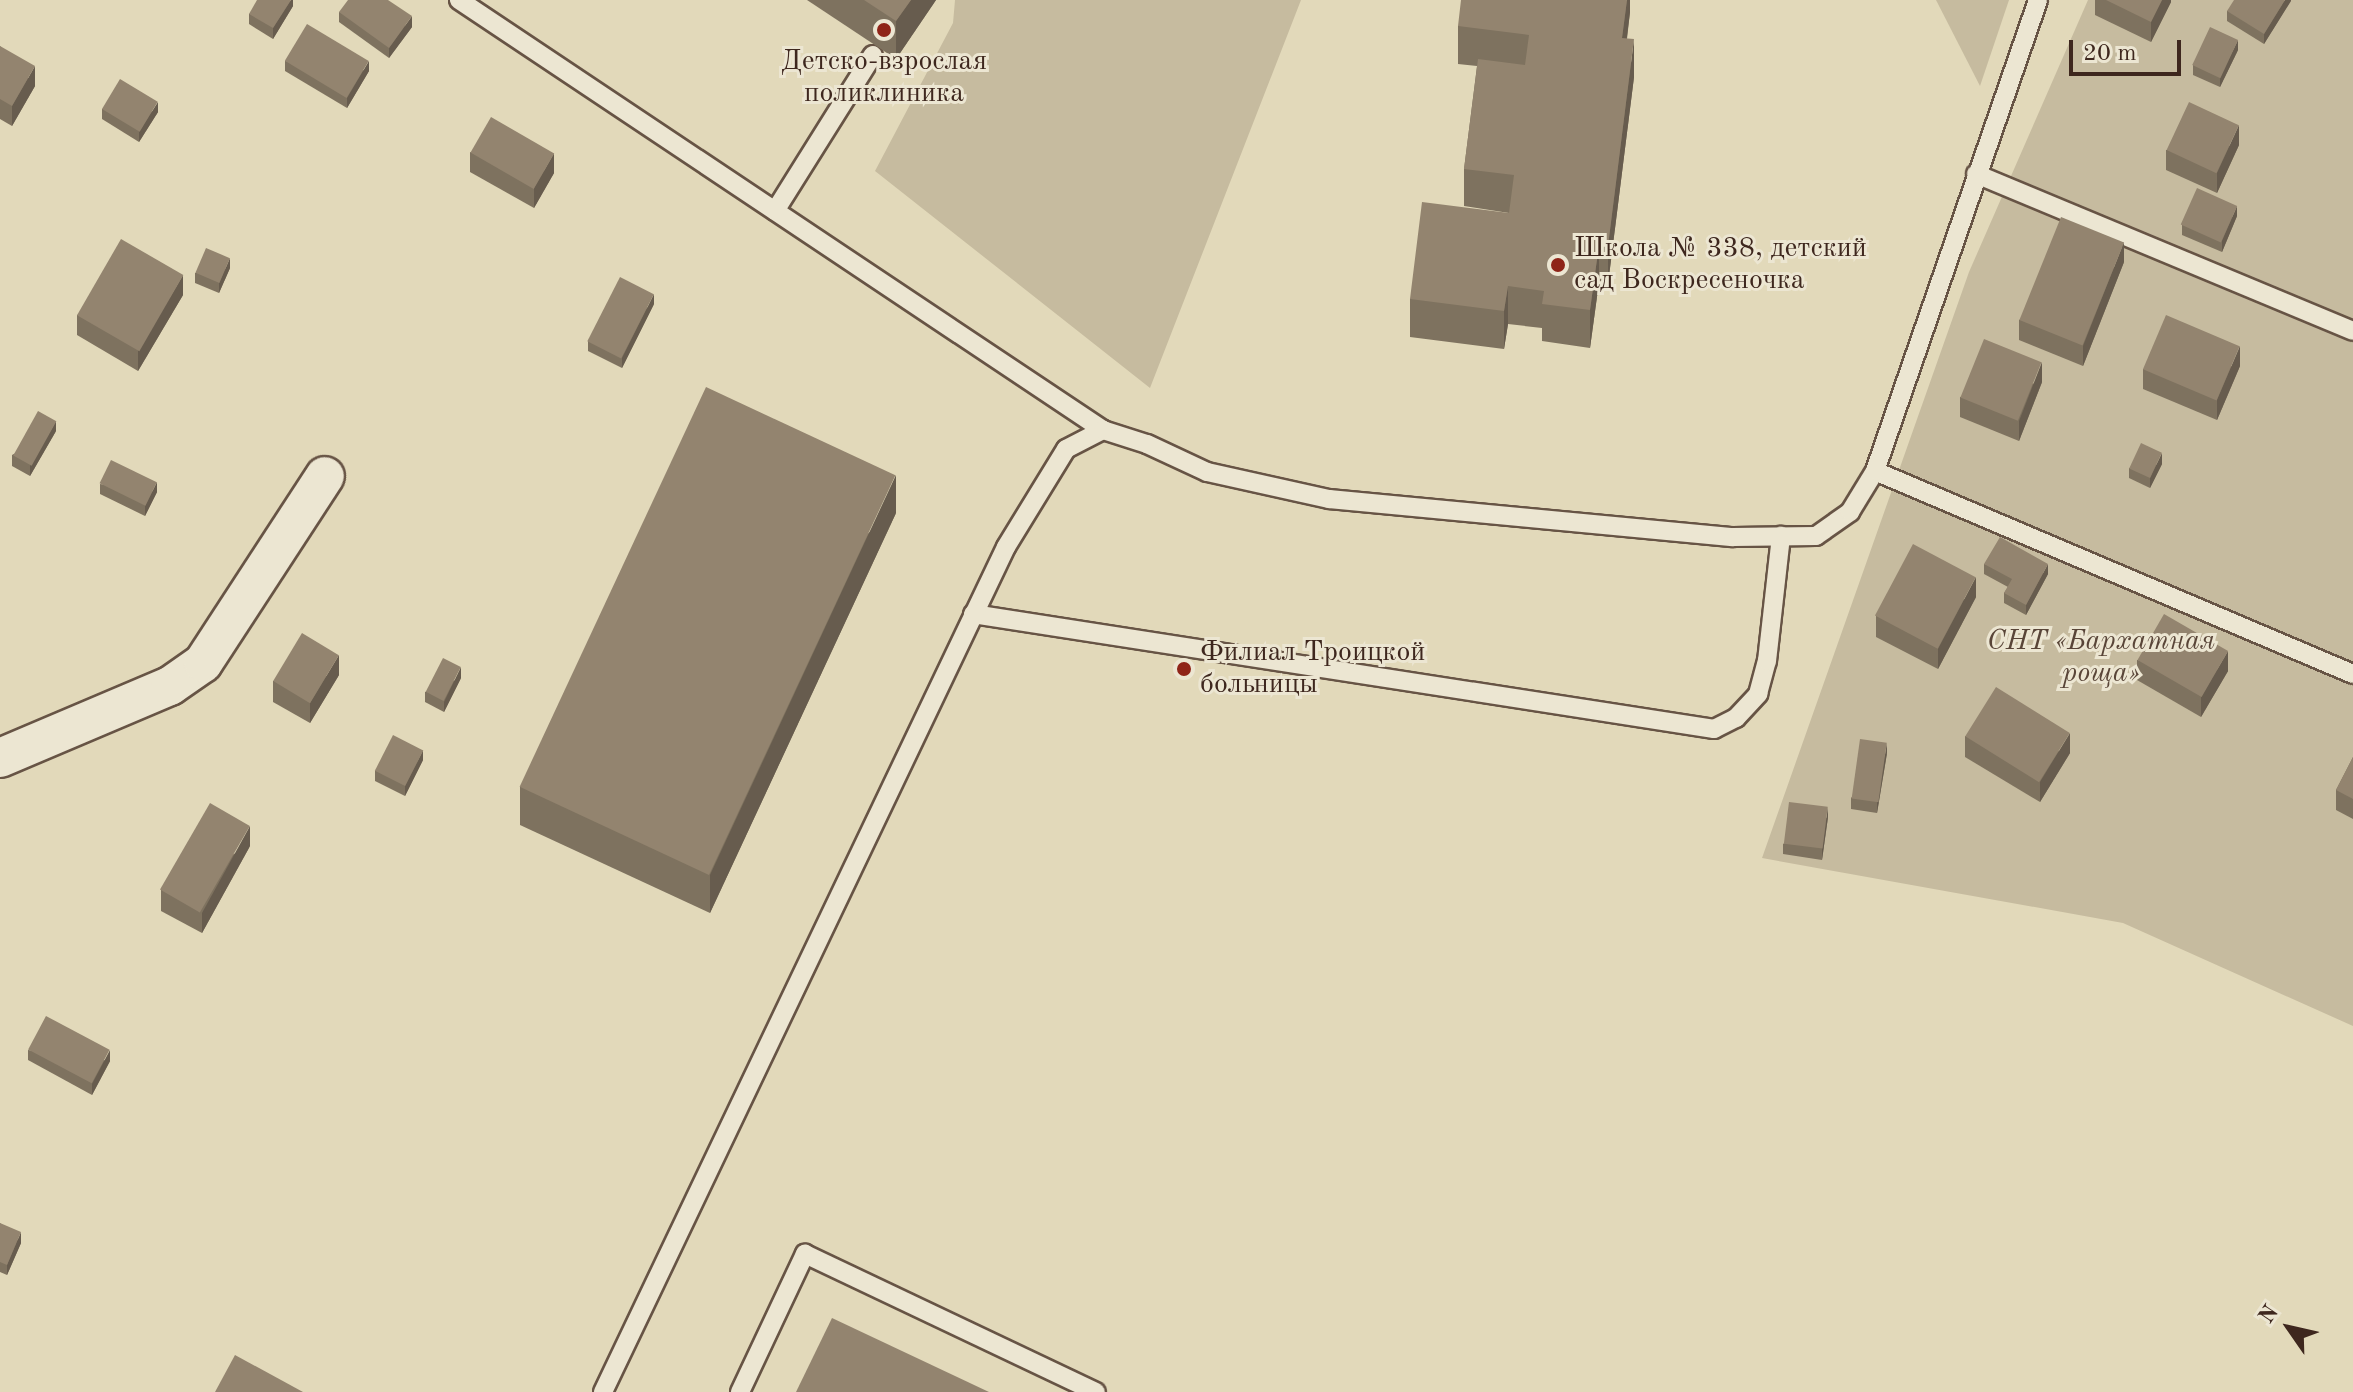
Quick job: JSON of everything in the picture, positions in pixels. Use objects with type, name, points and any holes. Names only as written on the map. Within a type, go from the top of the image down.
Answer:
[{"type":"street","points":[[0,758],[170,686],[203,663],[325,476]]},
{"type":"lane","points":[[459,0],[1103,430],[1147,444],[1207,472],[1329,499],[1733,537],[1816,536],[1850,512],[1875,471],[2038,0]]},
{"type":"lane","points":[[775,211],[873,55]]},
{"type":"lane","points":[[1976,174],[2353,331]]},
{"type":"lane","points":[[603,1392],[1006,547],[1066,449],[1103,430]]},
{"type":"lane","points":[[1875,471],[2353,674]]},
{"type":"lane","points":[[973,614],[1714,729],[1736,718],[1758,694],[1767,661],[1781,536]]},
{"type":"lane","points":[[740,1392],[805,1254],[1096,1392]]},
{"type":"green space","points":[[955,0],[1301,0],[1150,388],[875,171],[953,23]]},
{"type":"green space","points":[[1936,0],[2009,0],[1980,86]]},
{"type":"green space","name":"СНТ «Бархатная роща»","points":[[2088,0],[2353,0],[2353,1026],[2123,923],[1762,858],[1969,272]]},
{"type":"building","points":[[257,0],[291,0],[273,28],[249,14]]},
{"type":"building","points":[[348,0],[388,0],[412,16],[389,48],[339,12]]},
{"type":"building","points":[[864,0],[911,0],[896,21]]},
{"type":"building","points":[[1461,0],[1627,0],[1622,38],[1634,39],[1608,246],[1599,245],[1590,310],[1542,304],[1544,291],[1508,286],[1504,311],[1410,299],[1422,202],[1509,213],[1514,175],[1464,169],[1478,59],[1525,65],[1529,35],[1458,26]]},
{"type":"building","points":[[2106,0],[2162,0],[2151,22]]},
{"type":"building","points":[[2234,0],[2285,0],[2264,34],[2227,11]]},
{"type":"building","points":[[307,24],[369,61],[347,98],[285,61]]},
{"type":"building","points":[[2210,27],[2238,40],[2220,78],[2192,65]]},
{"type":"building","points":[[0,46],[35,66],[12,106],[0,99]]},
{"type":"building","points":[[120,79],[158,102],[140,132],[102,109]]},
{"type":"building","points":[[2189,102],[2239,125],[2216,173],[2167,150]]},
{"type":"building","points":[[491,117],[554,153],[534,189],[470,153]]},
{"type":"building","points":[[2197,188],[2237,206],[2221,242],[2181,225]]},
{"type":"building","points":[[2061,217],[2124,242],[2082,345],[2019,320]]},
{"type":"building","points":[[121,239],[183,275],[139,351],[77,315]]},
{"type":"building","points":[[206,248],[230,258],[219,283],[195,273]]},
{"type":"building","points":[[620,277],[654,294],[621,358],[587,341]]},
{"type":"building","points":[[2166,315],[2240,346],[2217,401],[2143,369]]},
{"type":"building","points":[[1984,339],[2041,362],[2018,421],[1960,397]]},
{"type":"building","points":[[706,387],[895,475],[709,875],[520,787]]},
{"type":"building","points":[[38,411],[56,421],[32,466],[13,456]]},
{"type":"building","points":[[2141,443],[2162,453],[2150,478],[2129,468]]},
{"type":"building","points":[[111,460],[157,482],[145,506],[100,483]]},
{"type":"building","points":[[2000,537],[2048,564],[2026,605],[2004,593],[2012,579],[1984,564]]},
{"type":"building","points":[[1913,544],[1976,577],[1938,649],[1875,616]]},
{"type":"building","points":[[2164,614],[2228,651],[2202,697],[2138,660]]},
{"type":"building","points":[[302,633],[339,655],[310,703],[273,681]]},
{"type":"building","points":[[443,658],[461,667],[444,701],[426,692]]},
{"type":"building","points":[[1996,687],[2070,733],[2039,782],[1965,736]]},
{"type":"building","points":[[393,735],[423,750],[405,786],[375,771]]},
{"type":"building","points":[[1860,739],[1887,743],[1878,802],[1852,798]]},
{"type":"building","points":[[2353,757],[2353,799],[2336,790]]},
{"type":"building","points":[[1789,802],[1828,807],[1823,848],[1784,844]]},
{"type":"building","points":[[210,803],[250,826],[200,913],[160,890]]},
{"type":"building","points":[[46,1016],[110,1050],[92,1083],[28,1050]]},
{"type":"building","points":[[0,1223],[21,1232],[7,1265],[0,1262]]},
{"type":"building","points":[[832,1318],[989,1392],[796,1392]]},
{"type":"building","points":[[235,1355],[303,1392],[215,1392]]},
{"type":"place","name":"Детско-взрослая поликлиника","points":[[884,30]]},
{"type":"place","name":"Школа № 338, детский сад Воскресеночка","points":[[1558,265]]},
{"type":"place","name":"Филиал Троицкой больницы","points":[[1184,669]]}]
